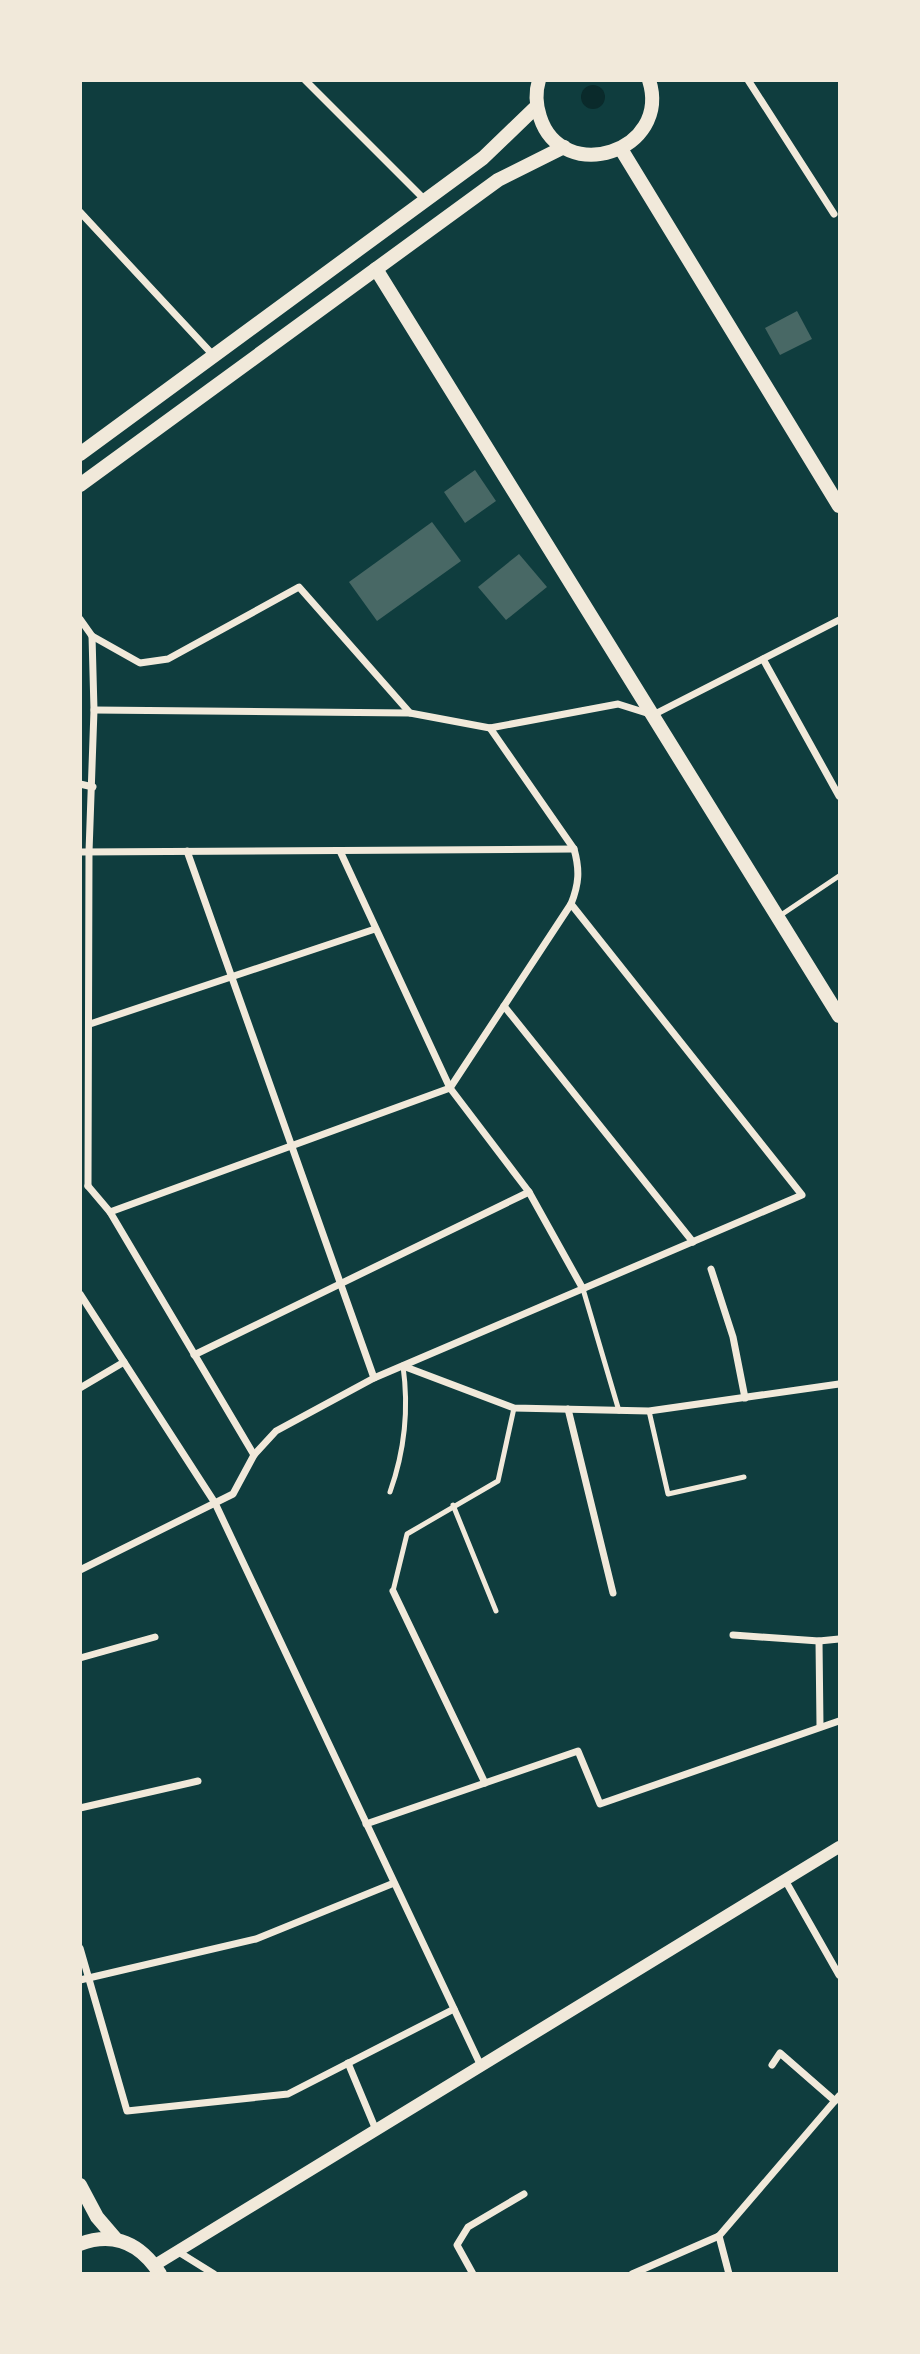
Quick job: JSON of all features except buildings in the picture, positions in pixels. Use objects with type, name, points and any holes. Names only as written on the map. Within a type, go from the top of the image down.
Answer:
[{"type":"main road","points":[[539,80],[537,106],[542,124],[564,147],[585,155],[604,155],[621,149],[636,138],[646,124],[652,107],[649,80]]},
{"type":"main road","points":[[80,454],[483,158],[537,106]]},
{"type":"main road","points":[[80,485],[498,180],[564,147]]},
{"type":"main road","points":[[621,149],[839,506]]},
{"type":"main road","points":[[376,269],[839,1013]]},
{"type":"main road","points":[[80,2185],[97,2217],[115,2238]]},
{"type":"main road","points":[[80,2244],[96,2238],[115,2238],[134,2245],[158,2269]]},
{"type":"street","points":[[305,80],[425,200]]},
{"type":"street","points":[[748,80],[834,214]]},
{"type":"street","points":[[80,212],[214,356]]},
{"type":"street","points":[[80,619],[92,636],[141,663],[168,659],[299,587],[410,713]]},
{"type":"street","points":[[94,710],[410,713],[490,728],[618,704],[653,715],[839,620]]},
{"type":"street","points":[[92,636],[93,787],[85,852],[90,936],[90,1024],[84,1188],[110,1212],[254,1455]]},
{"type":"street","points":[[763,659],[839,796]]},
{"type":"street","points":[[110,1212],[450,1088],[571,904],[579,884],[579,865],[574,849],[490,728]]},
{"type":"street","points":[[80,784],[93,787]]},
{"type":"street","points":[[85,852],[574,849]]},
{"type":"street","points":[[340,850],[450,1088],[529,1192],[583,1289]]},
{"type":"street","points":[[187,852],[374,1378]]},
{"type":"street","points":[[80,1570],[233,1494],[254,1455],[276,1430],[374,1378],[802,1195],[571,904]]},
{"type":"street","points":[[90,1024],[375,929]]},
{"type":"street","points":[[80,936],[90,936]]},
{"type":"street","points":[[504,1006],[693,1242]]},
{"type":"street","points":[[194,1355],[341,1286],[529,1192]]},
{"type":"street","points":[[711,1269],[733,1337],[745,1398]]},
{"type":"street","points":[[80,1294],[215,1503],[481,2066]]},
{"type":"street","points":[[80,1388],[124,1362]]},
{"type":"street","points":[[403,1366],[514,1408],[649,1411],[839,1384]]},
{"type":"street","points":[[568,1409],[613,1593]]},
{"type":"street","points":[[393,1591],[485,1783]]},
{"type":"street","points":[[733,1636],[820,1641],[839,1639]]},
{"type":"street","points":[[80,1658],[155,1637]]},
{"type":"street","points":[[820,1641],[820,1726]]},
{"type":"street","points":[[366,1824],[578,1751],[600,1804],[839,1721]]},
{"type":"street","points":[[80,1808],[198,1781]]},
{"type":"street","points":[[158,2269],[177,2251],[839,1847]]},
{"type":"street","points":[[785,1880],[839,1975]]},
{"type":"street","points":[[85,1979],[256,1940],[394,1882]]},
{"type":"street","points":[[80,1948],[85,1979],[127,2111],[288,2094],[454,2009]]},
{"type":"street","points":[[632,2273],[719,2236],[837,2098],[780,2053],[772,2065]]},
{"type":"street","points":[[348,2063],[376,2130]]},
{"type":"street","points":[[473,2273],[457,2245],[468,2227],[524,2194]]},
{"type":"street","points":[[719,2236],[729,2273]]},
{"type":"street","points":[[177,2251],[214,2273]]},
{"type":"lane","points":[[778,917],[839,876]]},
{"type":"lane","points":[[583,1289],[619,1411]]},
{"type":"lane","points":[[390,1492],[402,1459],[407,1396],[403,1366]]},
{"type":"lane","points":[[393,1591],[407,1534],[498,1481],[514,1408]]},
{"type":"lane","points":[[649,1411],[668,1494],[744,1477]]},
{"type":"lane","points":[[453,1505],[496,1611]]},
{"type":"water","points":[[593,85],[601,89],[605,97],[601,105],[593,109],[585,105],[581,97],[585,89]]}]
